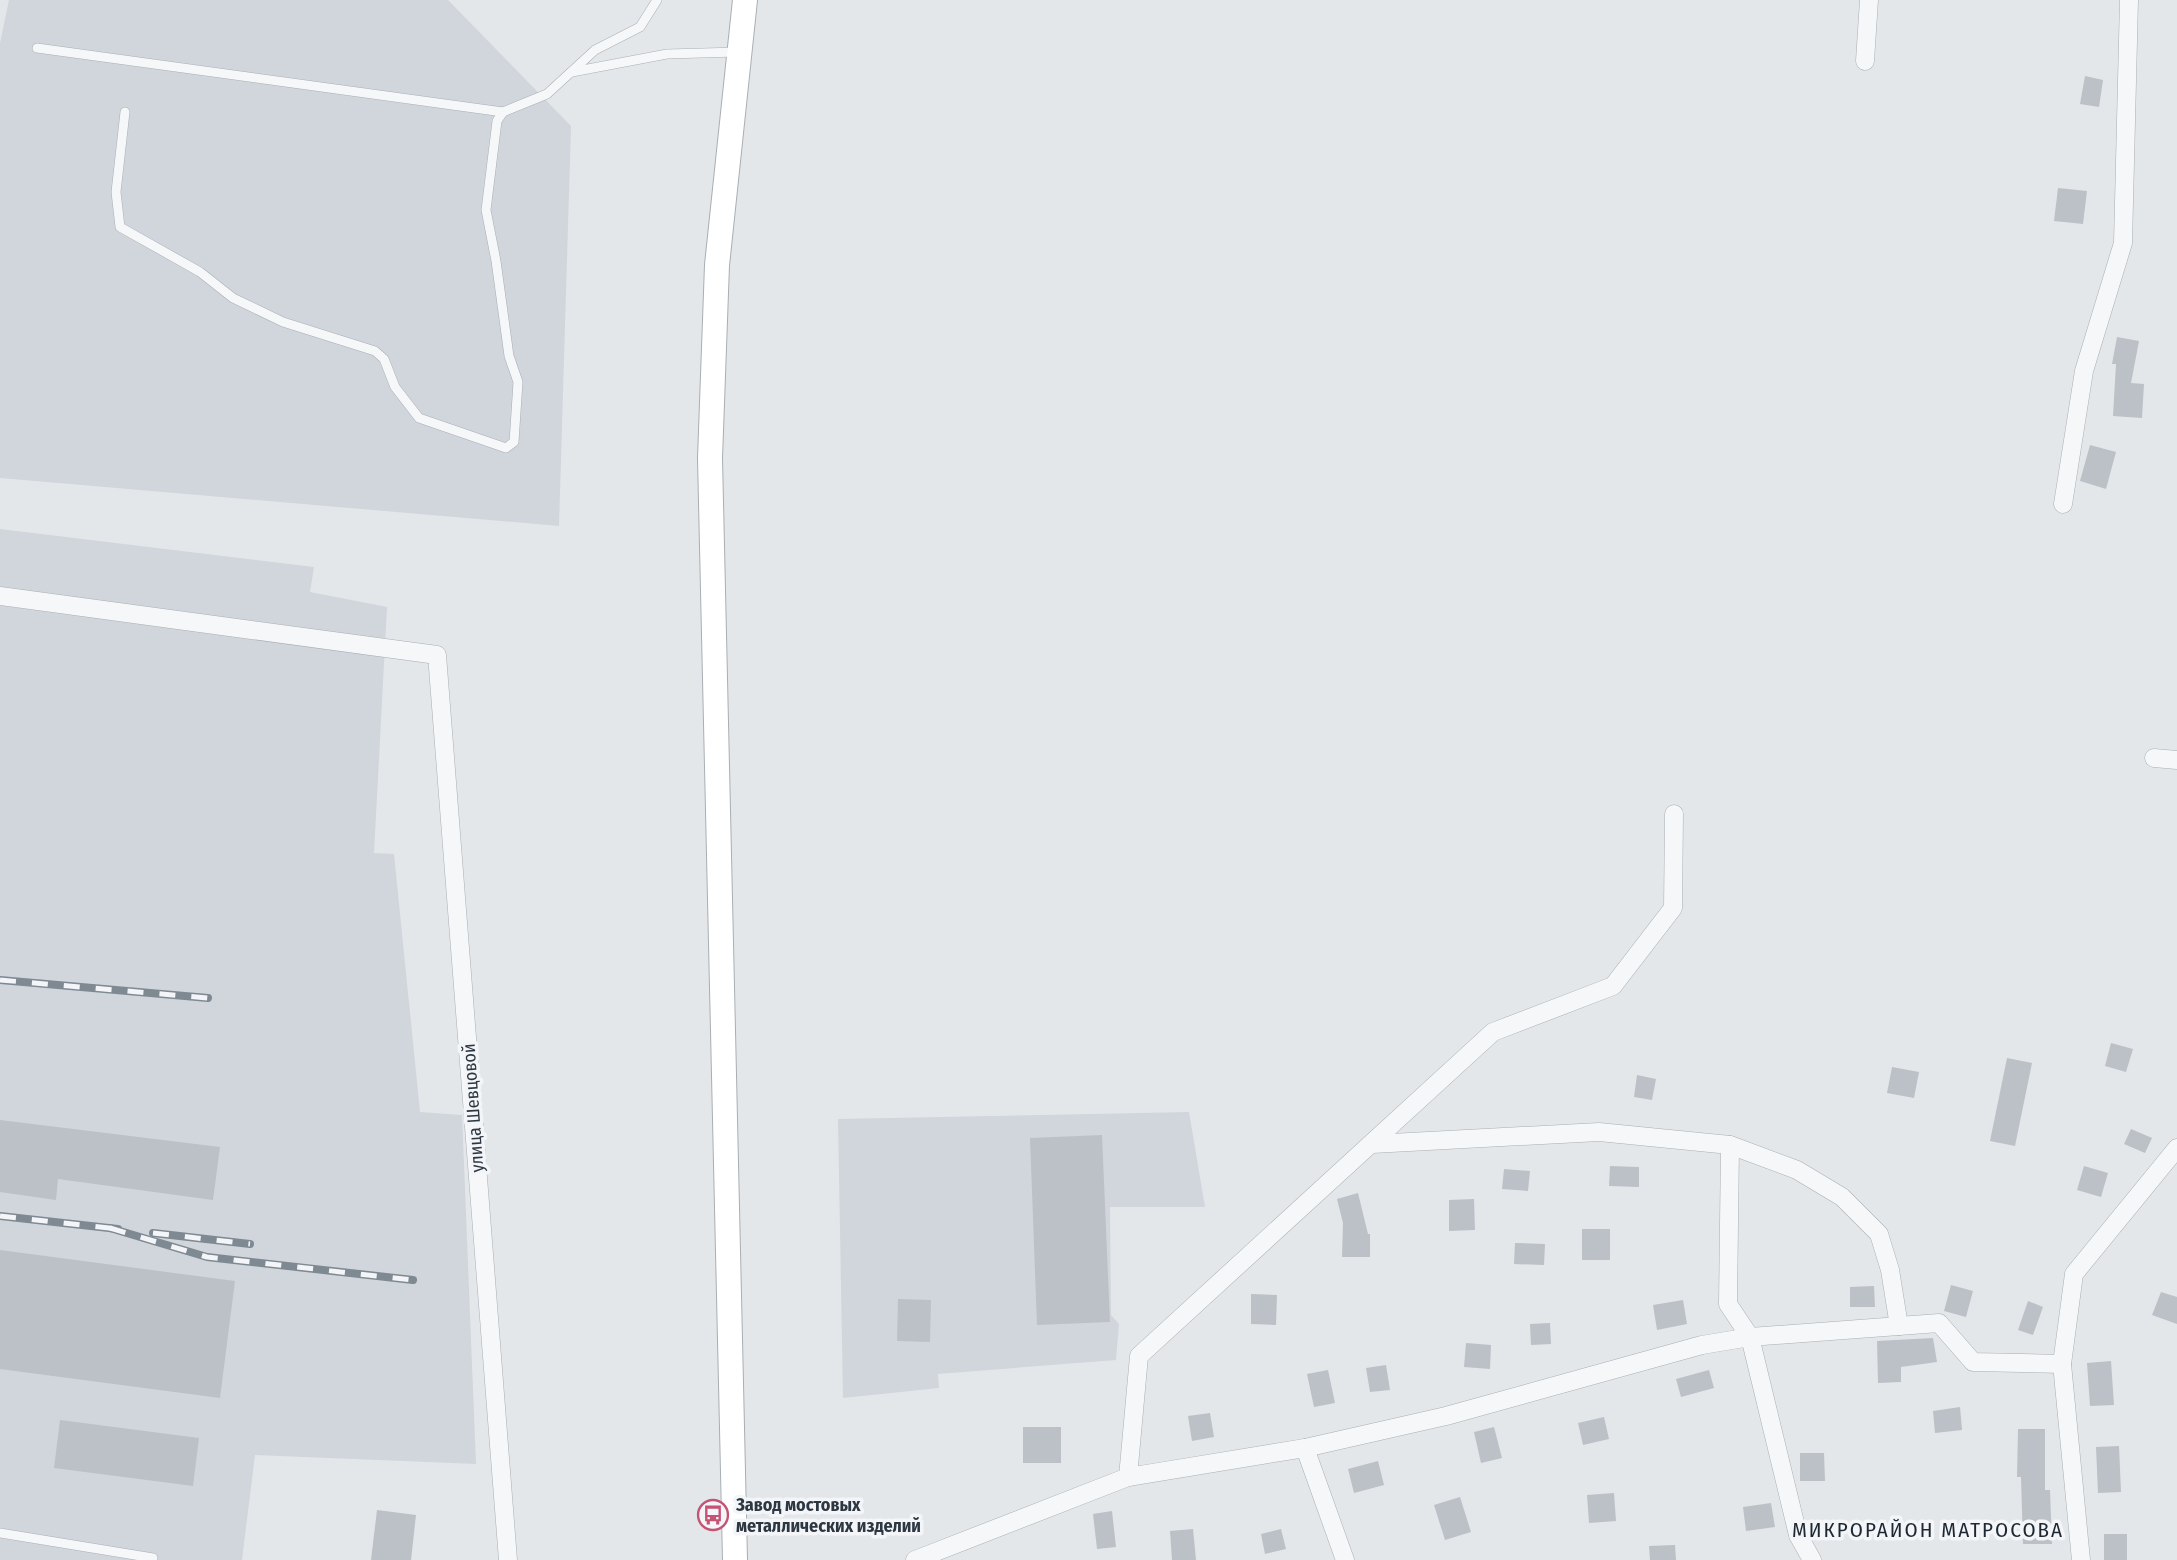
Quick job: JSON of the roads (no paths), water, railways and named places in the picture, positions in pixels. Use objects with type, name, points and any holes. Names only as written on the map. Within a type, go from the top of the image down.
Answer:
[{"type":"main road","points":[[735,1560],[710,458],[717,265],[745,0]]},
{"type":"street","points":[[1865,61],[1869,0]]},
{"type":"street","points":[[2063,504],[2084,371],[2123,243],[2129,0]]},
{"type":"street","name":"улица Шевцовой","points":[[0,596],[437,655],[508,1560]]},
{"type":"street","points":[[2154,758],[2177,760]]},
{"type":"street","points":[[1128,1478],[1139,1356],[1493,1032],[1613,986],[1673,908],[1674,814]]},
{"type":"street","points":[[1371,1144],[1600,1132],[1730,1145],[1797,1170],[1842,1197],[1879,1234],[1891,1270],[1899,1326]]},
{"type":"street","points":[[1730,1145],[1728,1304],[1749,1337],[1798,1535],[1812,1560]]},
{"type":"street","points":[[2081,1560],[2062,1364],[2074,1274],[2177,1148]]},
{"type":"street","points":[[915,1560],[1128,1478],[1305,1448],[1446,1416],[1702,1345],[1749,1337],[1939,1323],[1973,1362],[2062,1364]]},
{"type":"street","points":[[1305,1448],[1345,1560]]},
{"type":"lane","points":[[37,48],[503,112],[547,94],[595,50],[640,27],[657,0]]},
{"type":"lane","points":[[570,72],[667,54],[740,52]]},
{"type":"lane","points":[[125,112],[116,192],[120,227],[200,272],[233,298],[283,322],[375,351],[384,359],[395,387],[419,418],[506,448],[514,442],[517,382],[509,356],[486,210],[497,121],[503,112]]},
{"type":"lane","points":[[0,1533],[153,1558]]},
{"type":"railway","points":[[0,980],[208,998]]},
{"type":"railway","points":[[0,1216],[118,1229]]},
{"type":"railway","points":[[110,1228],[207,1257],[413,1280]]},
{"type":"railway","points":[[153,1233],[250,1244]]},
{"type":"place","name":"Завод мостовых металлических изделий","points":[[713,1515]]},
{"type":"district","name":"МИКРОРАЙОН МАТРОСОВА","points":[[1928,1530]]}]
